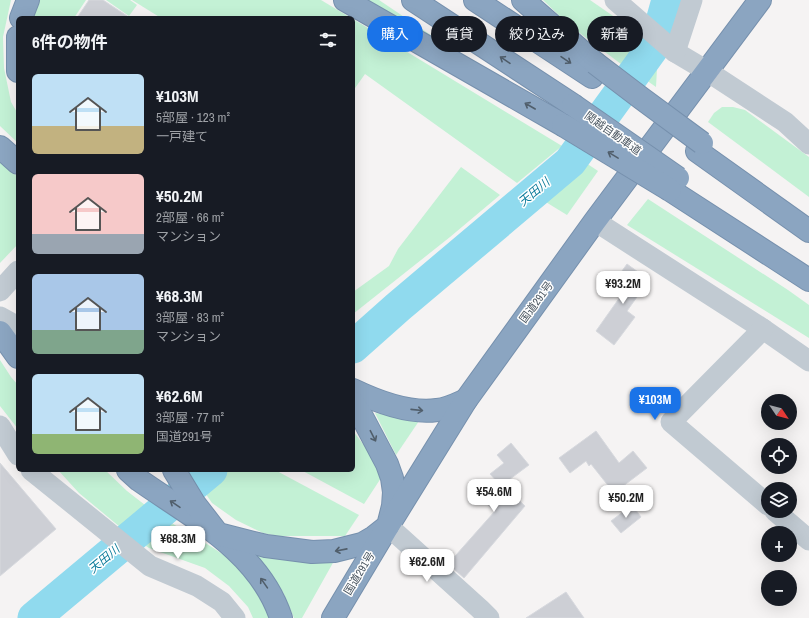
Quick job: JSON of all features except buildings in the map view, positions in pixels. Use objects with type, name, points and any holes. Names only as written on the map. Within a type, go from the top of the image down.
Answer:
[{"type":"highway","points":[[22,16],[28,0]]},
{"type":"highway","points":[[345,0],[564,125],[674,184],[809,280]]},
{"type":"highway","name":"関越自動車道","points":[[413,0],[572,105],[674,184],[809,273]]},
{"type":"highway","points":[[475,0],[594,70],[700,147],[809,223]]},
{"type":"highway","points":[[523,0],[594,70]]},
{"type":"highway","name":"国道291号","points":[[333,618],[466,400],[595,221],[760,0]]},
{"type":"highway","points":[[0,147],[16,161]]},
{"type":"highway","points":[[700,147],[809,232]]},
{"type":"highway","points":[[0,332],[16,354]]},
{"type":"highway","points":[[355,391],[386,403],[404,408],[421,410],[438,410],[451,407],[466,400]]},
{"type":"highway","points":[[175,472],[194,503],[218,534],[266,546],[312,552],[334,551],[362,544],[388,526],[393,506],[394,492],[392,478],[386,464],[369,429],[355,406]]},
{"type":"highway","points":[[130,472],[145,484],[218,534],[232,546],[257,574],[277,606],[281,618]]},
{"type":"street","points":[[615,0],[676,52],[785,122],[809,144]]},
{"type":"street","points":[[676,52],[692,0]]},
{"type":"street","points":[[785,122],[809,124]]},
{"type":"street","points":[[595,221],[763,329],[809,361]]},
{"type":"street","points":[[0,291],[16,273]]},
{"type":"street","points":[[0,317],[16,326]]},
{"type":"street","points":[[761,499],[672,422],[763,329]]},
{"type":"street","points":[[0,426],[16,452]]},
{"type":"street","points":[[33,472],[150,566],[197,586],[222,602],[235,618]]},
{"type":"street","points":[[783,518],[809,540]]},
{"type":"street","points":[[388,526],[489,618]]},
{"type":"green space","points":[[0,0],[11,0],[3,37],[4,68],[11,102],[16,111],[16,141],[0,126]]},
{"type":"green space","points":[[39,0],[86,0],[75,16],[33,16]]},
{"type":"green space","points":[[106,0],[130,0],[137,5],[129,16]]},
{"type":"green space","points":[[132,0],[321,0],[348,16],[158,16]]},
{"type":"green space","points":[[367,0],[379,0],[403,16],[393,16]]},
{"type":"green space","points":[[543,0],[590,0],[613,16],[587,16],[587,38],[579,32],[579,16],[560,16]]},
{"type":"green space","points":[[355,20],[367,28],[367,52],[407,52],[562,146],[517,183],[365,74],[355,88]]},
{"type":"green space","points":[[423,30],[431,35],[431,39],[423,34]]},
{"type":"green space","points":[[656,48],[658,50],[656,87],[639,75],[644,67],[655,69],[655,61],[648,60]]},
{"type":"green space","points":[[452,52],[456,52],[502,83]]},
{"type":"green space","points":[[605,52],[637,52],[625,67]]},
{"type":"green space","points":[[722,107],[733,107],[745,110],[809,157],[809,197],[708,122],[714,113]]},
{"type":"green space","points":[[580,159],[598,171],[567,215],[536,196]]},
{"type":"green space","points":[[0,161],[16,175],[16,246],[0,263]]},
{"type":"green space","points":[[461,167],[500,195],[355,312],[355,291],[389,266],[398,249]]},
{"type":"green space","points":[[648,199],[809,305],[809,338],[627,225]]},
{"type":"green space","points":[[0,360],[16,383],[16,426],[0,406]]},
{"type":"green space","points":[[375,413],[419,421],[396,455]]},
{"type":"green space","points":[[355,434],[370,453],[381,478],[364,504],[305,472],[355,472]]},
{"type":"green space","points":[[60,472],[107,472],[127,491],[145,505],[120,527],[79,493]]},
{"type":"green space","points":[[214,472],[279,472],[359,515],[345,536],[278,536],[263,533],[236,520],[212,503],[199,484]]},
{"type":"green space","points":[[161,516],[221,553],[242,570],[257,589],[273,618],[253,618],[248,607],[229,586],[205,568],[149,548],[134,538]]},
{"type":"green space","points":[[253,551],[334,561],[302,618],[294,618],[283,592]]},
{"type":"waterway","name":"天田川","points":[[355,345],[398,307],[570,162],[656,43],[668,0]]},
{"type":"waterway","name":"天田川","points":[[34,618],[209,472]]}]
